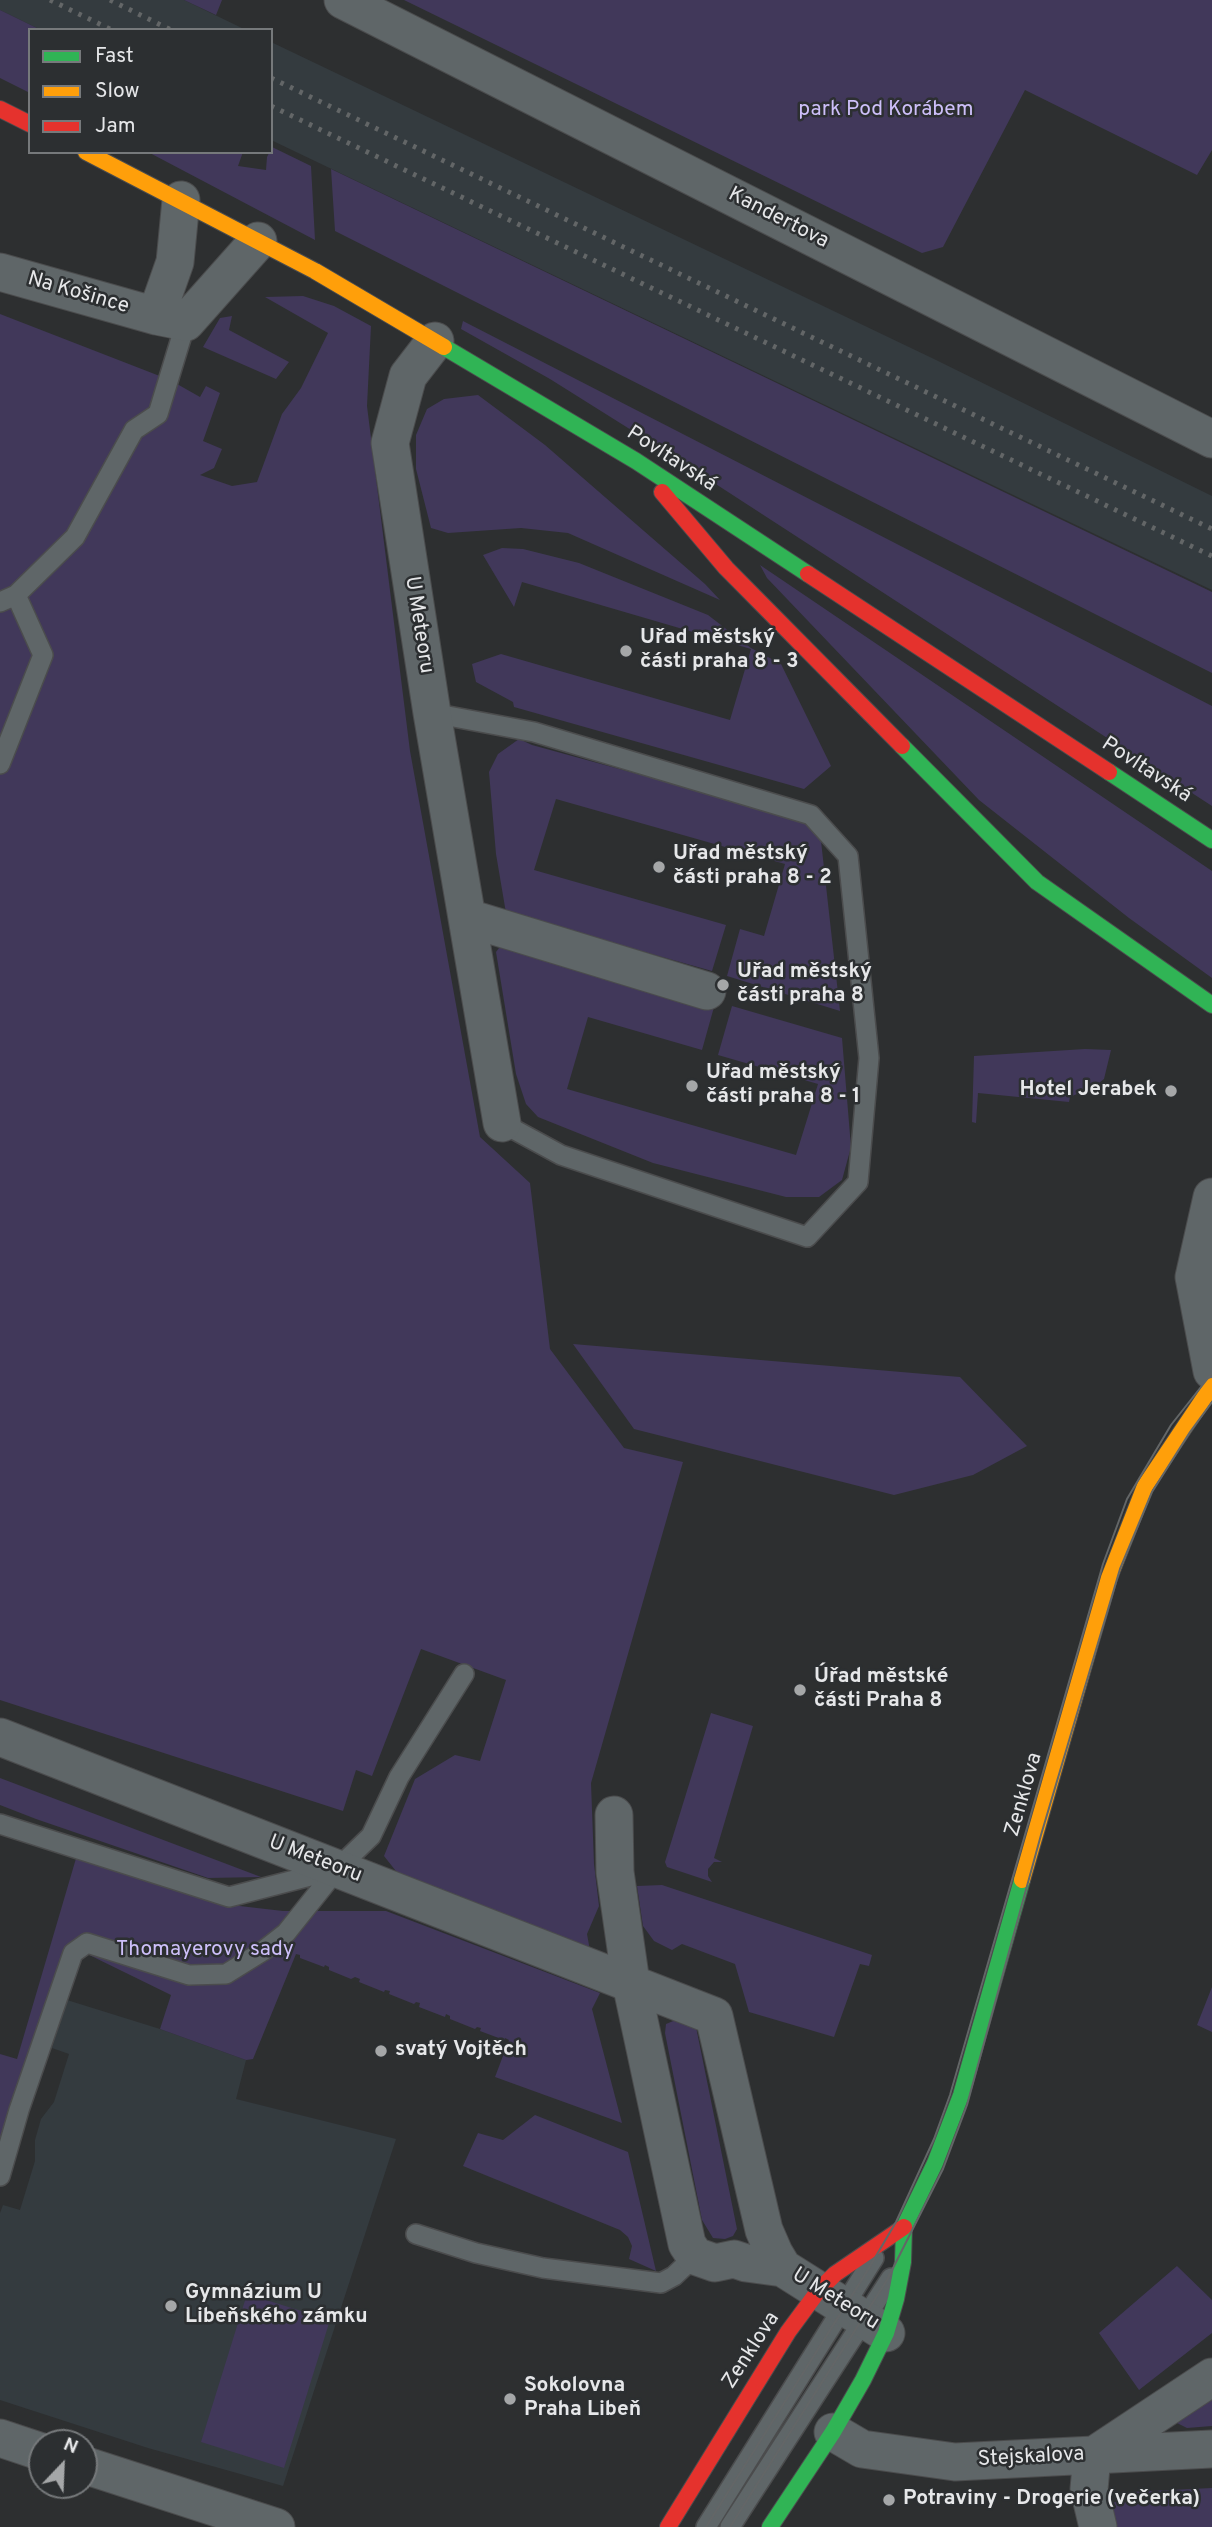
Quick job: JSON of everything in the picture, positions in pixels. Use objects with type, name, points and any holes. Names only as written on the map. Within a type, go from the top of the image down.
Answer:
[{"type":"main road","points":[[0,109],[28,123]]},
{"type":"main road","name":"Povltavská","points":[[90,154],[315,271],[636,461],[1207,837]]},
{"type":"main road","points":[[636,461],[726,568],[1037,882],[1212,1005]]},
{"type":"main road","name":"Zenklova","points":[[668,2527],[788,2332],[896,2299],[903,2262],[904,2227],[935,2163],[961,2095],[1109,1578],[1144,1486],[1212,1386]]},
{"type":"main road","name":"Zenklova","points":[[770,2527],[833,2432],[863,2380],[844,2267],[904,2227]]},
{"type":"street","name":"Kandertova","points":[[343,0],[1212,439]]},
{"type":"street","name":"Na Košince","points":[[0,272],[171,319],[181,200]]},
{"type":"street","points":[[171,319],[258,241]]},
{"type":"street","name":"U Meteoru","points":[[435,341],[408,376],[390,443],[432,713],[502,1123]]},
{"type":"street","points":[[468,918],[707,990]]},
{"type":"street","points":[[1212,1197],[1194,1277],[1212,1371]]},
{"type":"street","name":"U Meteoru","points":[[0,1737],[713,2016],[764,2230],[774,2253],[783,2267],[853,2312]]},
{"type":"street","points":[[614,1815],[615,1872],[631,1983],[687,2244],[695,2256]]},
{"type":"street","name":"U Meteoru","points":[[695,2256],[715,2263],[734,2259],[783,2267]]},
{"type":"street","name":"Stejskalova","points":[[833,2432],[862,2449],[955,2462],[1092,2456],[1212,2377]]},
{"type":"street","points":[[0,2438],[28,2447]]},
{"type":"street","points":[[1098,2527],[1090,2489],[1092,2456],[1212,2449]]},
{"type":"street","points":[[98,2470],[276,2527]]},
{"type":"lane","points":[[0,764],[43,655],[8,598],[75,537],[134,430],[158,414],[170,380],[171,319]]},
{"type":"lane","points":[[432,713],[534,732],[811,815],[848,856],[869,1058],[858,1182],[807,1237],[561,1155],[502,1123]]},
{"type":"lane","points":[[0,2176],[19,2110],[73,1953],[88,1943],[188,1975],[226,1974],[263,1951],[286,1933],[337,1869],[371,1836],[399,1777],[464,1674]]},
{"type":"lane","points":[[0,1824],[229,1897],[337,1869]]},
{"type":"lane","points":[[416,2234],[476,2253],[543,2268],[661,2283],[674,2276],[695,2256]]},
{"type":"lane","points":[[730,2527],[853,2312],[884,2242]]},
{"type":"lane","points":[[706,2527],[853,2312],[903,2262]]},
{"type":"shaded area","points":[[0,0],[184,0],[242,28],[37,28],[0,10]]},
{"type":"shaded area","points":[[273,43],[934,359],[1212,496],[1212,590],[273,141]]},
{"type":"shaded area","name":"Gymnázium U Libeňského zámku","points":[[67,2000],[246,2060],[236,2099],[396,2139],[283,2486],[148,2448],[98,2432],[98,2429],[89,2429],[0,2400],[0,2213],[3,2205],[20,2210],[35,2161],[35,2140],[41,2119],[54,2102],[69,2054],[52,2048]]},
{"type":"green space","points":[[184,0],[222,0],[216,15]]},
{"type":"green space","name":"park Pod Korábem","points":[[404,0],[1212,0],[1212,150],[1197,175],[1025,90],[943,247],[922,253]]},
{"type":"green space","points":[[0,10],[37,28],[28,28],[28,92],[0,78]]},
{"type":"green space","points":[[273,147],[311,166],[315,240],[152,154],[242,154],[238,166],[266,170],[267,157],[273,154]]},
{"type":"green space","points":[[331,169],[1212,592],[1212,673],[335,231]]},
{"type":"green space","points":[[303,296],[334,306],[371,326],[367,406],[410,751],[480,1137],[530,1183],[550,1349],[624,1448],[683,1462],[591,1783],[594,1864],[599,1906],[587,1934],[591,1956],[403,1880],[384,1856],[415,1779],[455,1755],[480,1761],[506,1680],[421,1649],[372,1776],[356,1770],[343,1811],[0,1700],[0,314],[170,380],[200,397],[206,386],[220,393],[203,441],[222,449],[214,468],[200,475],[232,486],[257,482],[282,414],[301,388],[328,333],[265,297]]},
{"type":"green space","points":[[232,316],[229,330],[289,362],[276,379],[203,347],[220,318]]},
{"type":"green space","points":[[463,321],[1212,706],[1212,806],[671,455],[550,379],[461,329]]},
{"type":"green space","points":[[478,395],[545,445],[720,600],[568,533],[521,528],[448,533],[431,528],[416,469],[416,435],[427,409],[444,399]]},
{"type":"green space","points":[[502,548],[523,549],[579,563],[708,615],[751,648],[781,664],[831,766],[804,789],[514,707],[513,702],[476,682],[472,664],[501,654],[730,720],[751,649],[522,582],[514,607],[483,555]]},
{"type":"green space","points":[[760,565],[1212,871],[1212,978],[1129,918],[979,800],[767,578]]},
{"type":"green space","points":[[519,739],[532,745],[805,820],[821,841],[840,1011],[727,976],[740,929],[764,936],[785,864],[556,799],[534,870],[726,925],[712,971],[506,913],[496,854],[489,772],[498,754]]},
{"type":"green space","points":[[502,944],[714,1007],[702,1050],[588,1017],[567,1089],[796,1155],[818,1084],[718,1055],[732,1006],[842,1038],[851,1147],[842,1180],[819,1197],[786,1197],[653,1163],[538,1117],[526,1104],[516,1074],[496,952]]},
{"type":"green space","points":[[1085,1049],[1111,1050],[1104,1079],[1099,1083],[1097,1092],[1086,1090],[1070,1097],[1069,1102],[978,1093],[976,1123],[972,1122],[974,1056]]},
{"type":"green space","points":[[573,1344],[960,1377],[1027,1446],[973,1475],[894,1495],[634,1429]]},
{"type":"green space","points":[[711,1713],[753,1726],[714,1858],[722,1862],[714,1862],[708,1869],[712,1882],[667,1867],[665,1862]]},
{"type":"green space","points":[[0,1778],[261,1877],[208,1878],[36,1819],[0,1805]]},
{"type":"green space","name":"Thomayerovy sady","points":[[77,1855],[231,1905],[283,1911],[386,1911],[600,1993],[592,2009],[622,2123],[495,2077],[509,2040],[450,2019],[446,2014],[445,2017],[419,2007],[420,2003],[414,2004],[389,1994],[390,1991],[384,1992],[359,1982],[360,1979],[355,1977],[351,1979],[329,1970],[325,1965],[324,1967],[300,1958],[300,1955],[296,1954],[253,2059],[246,2060],[160,2029],[171,1995],[75,1948],[0,2153],[0,2054],[17,2059]]},
{"type":"green space","points":[[662,1885],[872,1955],[869,1966],[860,1964],[834,2037],[749,2012],[735,1964],[682,1944],[672,1950],[654,1941],[643,1926],[637,1886]]},
{"type":"green space","points":[[1212,1987],[1212,2032],[1197,2025]]},
{"type":"green space","points":[[683,2017],[696,2027],[737,2229],[733,2236],[725,2239],[713,2238],[702,2220],[665,2033],[666,2024]]},
{"type":"green space","points":[[535,2115],[628,2152],[656,2271],[629,2259],[632,2246],[628,2237],[620,2230],[463,2166],[478,2133],[503,2140]]},
{"type":"green space","points":[[1177,2266],[1212,2300],[1212,2333],[1139,2390],[1099,2333]]},
{"type":"green space","points":[[247,2294],[330,2320],[284,2468],[201,2442]]},
{"type":"green space","points":[[1212,2395],[1212,2426],[1187,2428],[1177,2423],[1177,2419]]},
{"type":"green space","points":[[1212,2488],[1212,2527],[1114,2527],[1109,2506],[1130,2492]]},
{"type":"tram line","points":[[706,2527],[896,2222],[934,2139],[950,2095],[1103,1564],[1127,1499],[1171,1425],[1212,1373]]},
{"type":"tram line","points":[[730,2527],[887,2280],[943,2169],[967,2105],[1041,1835],[1120,1569],[1152,1492],[1212,1402]]},
{"type":"railway","points":[[50,0],[108,28]]},
{"type":"railway","points":[[110,0],[167,28]]},
{"type":"railway","points":[[273,79],[1212,529]]},
{"type":"railway","points":[[273,107],[1212,556]]},
{"type":"traffic: fast","points":[[444,347],[636,461],[808,574]]},
{"type":"traffic: fast","points":[[902,746],[1037,882],[1212,1005]]},
{"type":"traffic: fast","points":[[1109,772],[1212,840]]},
{"type":"traffic: fast","points":[[770,2527],[833,2432],[886,2333],[903,2262],[904,2227],[935,2163],[961,2095],[1022,1880]]},
{"type":"traffic: slow","points":[[90,154],[315,271],[444,347]]},
{"type":"traffic: slow","points":[[1022,1880],[1109,1578],[1145,1486],[1212,1386]]},
{"type":"traffic: jam","points":[[0,109],[28,123]]},
{"type":"traffic: jam","points":[[662,492],[726,568],[902,746]]},
{"type":"traffic: jam","points":[[808,574],[1109,772]]},
{"type":"traffic: jam","points":[[668,2527],[788,2332],[819,2290],[835,2274],[904,2227]]},
{"type":"place","name":"Uřad městský části praha 8 - 3","points":[[626,651]]},
{"type":"place","name":"Uřad městský části praha 8 - 2","points":[[659,867]]},
{"type":"place","name":"Uřad městský části praha 8","points":[[723,985]]},
{"type":"place","name":"Uřad městský části praha 8 - 1","points":[[692,1086]]},
{"type":"place","name":"Hotel Jerabek","points":[[1171,1091]]},
{"type":"place","name":"Úřad městské části Praha 8","points":[[800,1690]]},
{"type":"place","name":"svatý Vojtěch","points":[[381,2051]]},
{"type":"place","name":"Gymnázium U Libeňského zámku","points":[[171,2306]]},
{"type":"place","name":"Sokolovna Praha Libeň","points":[[510,2399]]},
{"type":"place","name":"Potraviny - Drogerie (večerka)","points":[[889,2500]]}]
